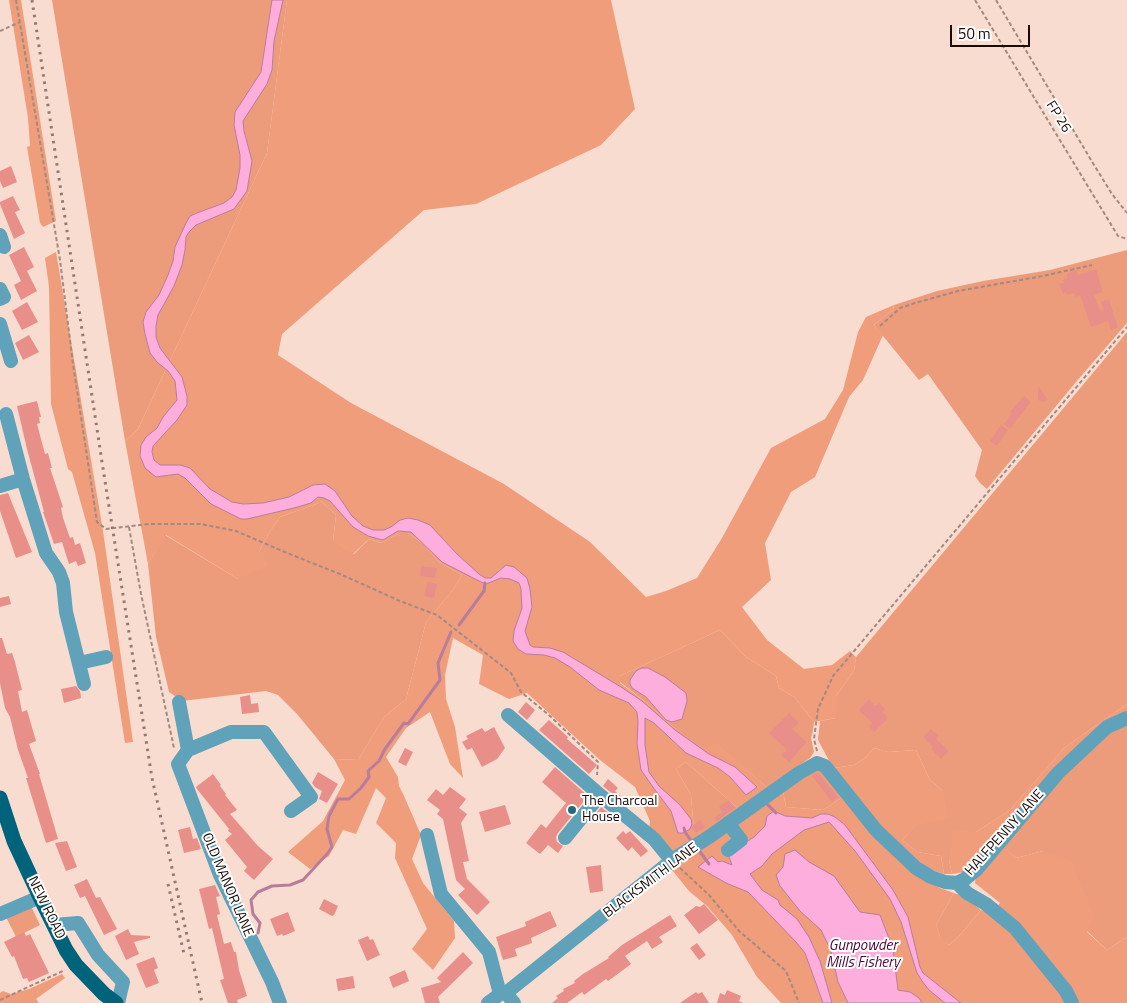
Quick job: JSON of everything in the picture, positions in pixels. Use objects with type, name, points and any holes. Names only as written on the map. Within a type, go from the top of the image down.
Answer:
[{"type":"main road","name":"NEW ROAD","points":[[0,798],[14,841],[40,897],[76,965],[104,994],[117,1003]]},
{"type":"street","points":[[0,324],[11,361]]},
{"type":"street","points":[[6,414],[23,479],[46,552],[59,572],[63,583],[66,612],[84,684]]},
{"type":"street","points":[[0,486],[23,479]]},
{"type":"street","points":[[79,662],[106,657]]},
{"type":"street","points":[[179,702],[188,750]]},
{"type":"street","points":[[508,715],[654,839],[673,860]]},
{"type":"street","name":"HALFPENNY LANE","points":[[817,763],[825,766],[876,830],[916,868],[931,877],[945,882],[957,883],[977,869],[1058,773],[1107,727],[1127,718]]},
{"type":"street","points":[[178,765],[188,750],[231,732],[264,732],[310,797],[292,812]]},
{"type":"street","name":"BLACKSMITH LANE","points":[[488,1003],[507,997],[673,860],[817,763]]},
{"type":"street","name":"OLD MANOR LANE","points":[[178,765],[220,875],[272,982],[280,1003]]},
{"type":"street","points":[[564,838],[600,795]]},
{"type":"street","points":[[728,823],[741,840],[728,850]]},
{"type":"street","points":[[427,835],[441,894],[489,952],[507,997]]},
{"type":"street","points":[[957,883],[967,893],[986,904],[1015,928],[1066,991],[1072,1003]]},
{"type":"street","points":[[0,914],[40,897]]},
{"type":"street","points":[[54,925],[78,923],[98,955],[123,982],[117,1003]]},
{"type":"path","points":[[16,0],[60,260],[73,364],[97,522],[106,529],[149,524],[200,524],[236,531],[437,615],[511,673],[521,692],[598,762]]},
{"type":"path","name":"FP 26","points":[[975,0],[1118,236],[1127,239]]},
{"type":"path","points":[[996,0],[1094,165],[1112,194],[1127,213]]},
{"type":"path","points":[[0,31],[20,22]]},
{"type":"path","points":[[880,326],[900,308],[915,303],[958,291],[1092,265]]},
{"type":"path","points":[[814,739],[818,710],[833,676],[1127,327]]},
{"type":"path","points":[[129,527],[141,594],[178,765]]},
{"type":"path","points":[[673,860],[740,931],[786,971],[799,1003]]},
{"type":"path","points":[[0,1000],[76,965]]},
{"type":"shaded area","points":[[9,0],[21,0],[56,221],[43,227],[40,223],[27,147],[30,146],[28,118]]},
{"type":"shaded area","points":[[52,0],[287,0],[267,153],[138,429],[125,441]]},
{"type":"shaded area","points":[[287,0],[611,0],[635,109],[601,145],[476,204],[424,210],[282,334],[278,355],[351,403],[504,484],[590,542],[646,597],[697,578],[722,538],[771,448],[825,419],[843,390],[858,332],[866,317],[894,305],[893,310],[874,325],[883,335],[863,380],[849,397],[815,477],[791,492],[765,543],[771,580],[742,607],[767,640],[804,669],[832,665],[850,651],[856,657],[854,671],[836,696],[836,718],[814,722],[794,697],[779,688],[776,676],[746,657],[720,630],[620,676],[620,683],[647,703],[672,726],[706,749],[716,743],[769,789],[741,811],[686,762],[676,769],[691,795],[693,820],[702,837],[673,856],[649,830],[650,821],[635,787],[600,760],[527,693],[509,699],[479,684],[483,655],[453,638],[445,675],[446,699],[455,727],[463,778],[450,764],[430,712],[406,728],[386,757],[398,777],[399,786],[421,835],[412,859],[423,883],[454,921],[455,938],[433,970],[412,949],[427,929],[395,858],[396,843],[376,823],[386,798],[376,788],[356,834],[343,830],[329,856],[310,869],[288,852],[323,821],[345,780],[334,759],[358,760],[384,717],[406,699],[426,622],[452,591],[462,575],[439,562],[423,544],[408,533],[400,533],[381,543],[369,539],[353,554],[333,542],[336,515],[322,502],[280,517],[260,550],[269,565],[238,579],[166,535],[148,564],[125,441],[138,429],[267,153]]},
{"type":"shaded area","points":[[1127,250],[1127,323],[987,489],[975,476],[982,450],[928,374],[919,380],[874,325],[893,310],[894,305],[937,291],[1050,270]]},
{"type":"shaded area","points":[[56,252],[103,531],[133,742],[125,743],[95,553],[72,472],[68,469],[51,404],[49,287],[45,258]]},
{"type":"shaded area","points":[[1127,332],[1127,704],[1065,747],[1010,810],[976,832],[949,860],[952,874],[944,874],[941,856],[917,852],[902,840],[917,825],[942,790],[930,780],[916,750],[888,752],[874,748],[865,758],[854,765],[833,768],[818,740],[820,721],[836,718],[836,696],[854,671],[856,657]]},
{"type":"shaded area","points":[[322,502],[336,515],[333,541],[354,554],[369,539],[381,543],[400,533],[408,533],[423,544],[439,562],[462,575],[452,591],[426,622],[406,699],[384,717],[358,760],[334,759],[297,714],[278,695],[266,691],[182,701],[169,692],[156,637],[148,564],[165,535],[238,579],[260,550],[280,517]]},
{"type":"shaded area","points":[[720,630],[746,657],[776,676],[779,688],[794,697],[814,722],[811,738],[814,752],[810,758],[778,780],[769,789],[716,744],[706,750],[672,726],[620,682],[620,676]]},
{"type":"shaded area","points":[[1127,704],[1127,725],[1109,733],[1069,770],[1003,846],[1016,858],[1043,851],[1071,862],[1094,916],[1087,932],[1107,950],[1127,937],[1127,1003],[781,1003],[757,977],[732,935],[707,906],[689,891],[672,870],[688,854],[783,791],[786,807],[823,810],[844,796],[915,872],[940,888],[954,893],[936,925],[941,939],[949,945],[981,910],[991,913],[1000,903],[975,883],[976,875],[965,872],[952,874],[949,860],[953,830],[976,832],[1010,810],[1065,747]]},
{"type":"shaded area","points":[[1127,725],[1127,937],[1107,950],[1087,931],[1043,851],[1016,858],[1002,846],[1069,770],[1110,733]]},
{"type":"shaded area","points":[[874,748],[888,752],[916,750],[930,780],[942,790],[948,818],[918,825],[902,840],[917,852],[941,856],[944,874],[923,867],[878,827],[834,768],[854,765],[865,758]]},
{"type":"shaded area","points":[[686,762],[741,811],[702,837],[693,820],[691,795],[676,769]]},
{"type":"shaded area","points":[[819,769],[844,796],[823,810],[786,807],[783,791]]},
{"type":"shaded area","points":[[954,893],[965,897],[981,910],[949,945],[941,940],[936,925]]},
{"type":"shaded area","points":[[31,906],[40,925],[16,937],[6,917]]},
{"type":"shaded area","points":[[62,974],[65,978],[36,999],[39,1003],[0,1003],[0,993],[3,991],[11,994],[29,989]]},
{"type":"water","points":[[272,0],[283,0],[274,41],[272,70],[267,84],[243,121],[252,161],[247,191],[234,209],[196,225],[189,232],[186,237],[182,265],[174,286],[158,315],[156,337],[160,348],[182,377],[187,396],[187,405],[177,420],[153,446],[154,460],[160,465],[180,465],[190,468],[210,489],[232,502],[243,504],[263,503],[289,497],[313,485],[325,484],[335,491],[352,516],[363,526],[373,530],[384,530],[400,520],[408,518],[418,520],[430,525],[457,554],[485,578],[491,578],[506,565],[514,567],[527,578],[530,589],[532,607],[525,631],[530,645],[563,652],[621,687],[642,701],[675,730],[709,754],[735,767],[757,787],[746,795],[730,777],[718,768],[686,753],[654,723],[645,718],[645,745],[649,772],[659,786],[680,805],[691,819],[690,829],[683,833],[678,833],[671,811],[641,770],[637,743],[637,712],[629,703],[599,690],[570,667],[555,658],[526,654],[518,649],[513,641],[514,631],[522,608],[519,583],[501,578],[486,584],[481,582],[442,562],[411,532],[398,531],[383,540],[368,536],[353,527],[330,501],[324,498],[318,497],[311,503],[294,508],[241,519],[211,504],[185,478],[178,474],[156,477],[145,468],[140,456],[141,445],[146,437],[157,428],[163,417],[177,400],[175,381],[150,353],[143,322],[146,312],[159,295],[168,275],[175,247],[190,216],[224,203],[232,197],[236,190],[240,155],[234,125],[235,112],[261,72]]},
{"type":"water","points":[[648,668],[665,677],[686,693],[687,701],[682,719],[672,722],[666,720],[646,697],[632,688],[630,680],[636,671]]},
{"type":"water","points":[[774,811],[785,816],[812,818],[821,814],[828,814],[845,825],[893,890],[908,917],[923,973],[961,1003],[945,1003],[929,990],[922,981],[917,973],[901,922],[890,899],[855,851],[829,822],[804,830],[772,854],[762,866],[750,874],[762,890],[778,900],[780,905],[797,919],[809,937],[820,961],[832,1003],[823,1003],[805,953],[796,942],[748,892],[726,883],[698,867],[712,856],[718,862],[722,861],[732,865],[728,854],[754,837],[765,826],[767,816]]},
{"type":"water","name":"Gunpowder Mills Fishery","points":[[795,850],[809,862],[834,876],[860,912],[880,915],[893,949],[898,990],[910,992],[919,998],[922,1003],[848,1003],[838,982],[831,951],[821,930],[800,911],[780,886],[776,875],[783,867],[785,854]]},
{"type":"building","points":[[11,166],[17,182],[3,188],[0,181],[0,171]]},
{"type":"building","points":[[13,196],[20,210],[15,212],[25,233],[14,239],[0,204],[0,202]]},
{"type":"building","points":[[24,247],[34,267],[27,271],[37,291],[21,300],[14,285],[21,281],[9,255]]},
{"type":"building","points":[[1096,269],[1103,292],[1094,295],[1100,311],[1104,309],[1101,302],[1109,299],[1118,328],[1111,330],[1108,321],[1091,327],[1080,295],[1075,297],[1074,293],[1067,295],[1066,292],[1063,294],[1059,284],[1064,283],[1062,280],[1068,278],[1066,274],[1076,270],[1078,275]]},
{"type":"building","points":[[27,302],[38,322],[22,330],[12,311]]},
{"type":"building","points":[[29,335],[39,352],[23,360],[15,343]]},
{"type":"building","points":[[1038,386],[1048,400],[1042,402],[1038,400]]},
{"type":"building","points":[[1024,396],[1030,403],[1010,429],[1004,424],[1012,413],[1010,412]]},
{"type":"building","points":[[37,401],[41,417],[39,417],[40,423],[37,424],[45,454],[48,453],[52,468],[50,468],[63,507],[61,508],[63,518],[70,538],[73,537],[75,545],[80,543],[86,563],[78,566],[76,561],[69,564],[62,542],[54,544],[43,512],[27,449],[17,406]]},
{"type":"building","points":[[1001,425],[1008,430],[997,446],[990,441]]},
{"type":"building","points":[[8,493],[32,552],[16,558],[0,511],[0,495]]},
{"type":"building","points":[[421,566],[437,568],[435,578],[420,576]]},
{"type":"building","points":[[427,582],[437,584],[434,598],[424,596]]},
{"type":"building","points":[[9,596],[11,604],[0,607],[0,598]]},
{"type":"building","points":[[0,638],[2,638],[7,654],[12,653],[15,662],[22,690],[18,691],[22,712],[27,710],[36,741],[29,744],[40,774],[58,839],[46,843],[10,717],[5,708],[0,683]]},
{"type":"building","points":[[76,686],[80,691],[81,698],[64,703],[61,689]]},
{"type":"building","points":[[250,695],[251,704],[258,703],[259,712],[242,714],[240,697]]},
{"type":"building","points":[[869,699],[875,706],[879,703],[885,709],[882,712],[888,718],[874,732],[869,726],[872,723],[859,710]]},
{"type":"building","points":[[526,702],[535,710],[527,720],[518,712]]},
{"type":"building","points":[[789,713],[799,723],[792,729],[807,742],[789,762],[781,755],[787,750],[769,733]]},
{"type":"building","points":[[549,720],[568,737],[567,739],[597,765],[589,774],[539,730]]},
{"type":"building","points":[[494,727],[505,748],[497,759],[482,767],[472,748],[467,750],[462,742],[468,739],[466,736],[482,728],[485,732]]},
{"type":"building","points":[[931,729],[939,736],[936,739],[949,751],[941,759],[923,737]]},
{"type":"building","points":[[405,748],[413,752],[406,766],[398,762]]},
{"type":"building","name":"The Charcoal House","points":[[555,767],[588,796],[558,833],[556,837],[557,842],[563,846],[558,853],[548,845],[540,854],[526,843],[541,824],[546,828],[566,803],[542,782]]},
{"type":"building","points":[[318,772],[338,784],[327,803],[319,799],[322,791],[312,783]]},
{"type":"building","points":[[818,773],[838,797],[832,802],[812,776]]},
{"type":"building","points":[[213,774],[225,795],[237,810],[230,814],[258,846],[273,859],[254,880],[244,871],[247,867],[225,840],[232,834],[228,831],[229,829],[196,787]]},
{"type":"building","points":[[608,779],[618,788],[615,791],[622,797],[620,800],[603,786]]},
{"type":"building","points":[[450,787],[466,799],[459,808],[467,814],[461,823],[469,861],[463,862],[467,879],[490,902],[477,915],[458,895],[465,889],[456,880],[443,819],[437,814],[440,810],[427,800],[436,789],[443,795]]},
{"type":"building","points":[[729,800],[735,808],[717,821],[714,818],[722,812],[719,807]]},
{"type":"building","points":[[505,805],[511,824],[485,832],[479,812]]},
{"type":"building","points":[[601,807],[610,814],[604,822],[595,815]]},
{"type":"building","points":[[700,820],[705,827],[696,833],[691,827]]},
{"type":"building","points":[[190,827],[193,839],[197,838],[201,849],[184,853],[178,830]]},
{"type":"building","points":[[623,831],[626,834],[630,831],[648,851],[641,857],[632,847],[628,851],[616,838]]},
{"type":"building","points":[[67,841],[77,867],[66,871],[55,843]]},
{"type":"building","points":[[601,865],[603,891],[590,893],[586,867]]},
{"type":"building","points":[[87,879],[96,898],[100,897],[117,929],[104,935],[85,896],[80,898],[74,885]]},
{"type":"building","points":[[215,885],[220,896],[216,897],[220,914],[217,915],[224,944],[231,942],[234,952],[236,952],[247,996],[237,1000],[238,1003],[228,1003],[220,980],[224,979],[212,928],[209,929],[199,889]]},
{"type":"building","points":[[324,899],[338,906],[334,915],[332,916],[319,909]]},
{"type":"building","points":[[704,904],[718,920],[699,934],[684,915],[696,906],[700,907]]},
{"type":"building","points":[[550,911],[557,926],[531,938],[532,943],[515,949],[517,956],[503,960],[496,937],[526,926],[525,922]]},
{"type":"building","points":[[288,912],[295,931],[283,936],[282,934],[277,936],[270,919]]},
{"type":"building","points":[[670,915],[677,926],[659,937],[663,942],[652,949],[647,941],[625,956],[631,964],[608,981],[606,979],[584,995],[582,992],[567,1003],[552,1003],[558,998],[556,996],[564,991],[563,989],[575,983],[574,981],[583,974],[609,958],[622,945]]},
{"type":"building","points":[[128,929],[131,935],[150,936],[150,938],[134,942],[139,954],[126,960],[115,936]]},
{"type":"building","points":[[24,932],[26,936],[30,934],[49,973],[29,982],[27,978],[23,979],[14,956],[12,957],[4,942]]},
{"type":"building","points":[[368,936],[370,940],[373,939],[380,955],[367,961],[358,940]]},
{"type":"building","points":[[697,943],[706,955],[699,960],[690,948]]},
{"type":"building","points":[[463,952],[473,963],[438,997],[440,1003],[425,1003],[421,988],[441,982],[437,978]]},
{"type":"building","points":[[154,957],[158,968],[154,970],[159,983],[146,988],[136,964]]},
{"type":"building","points":[[405,970],[409,981],[393,988],[389,977]]},
{"type":"building","points":[[353,976],[355,988],[338,991],[336,979]]},
{"type":"building","points":[[727,990],[741,996],[739,1001],[743,1003],[717,1003],[720,993],[725,995]]},
{"type":"building","points":[[696,992],[698,994],[702,992],[709,1003],[680,1003]]},
{"type":"waterway","points":[[459,625],[484,591],[485,583]]},
{"type":"waterway","points":[[258,933],[260,923],[253,914],[251,900],[258,892],[272,886],[290,885],[303,880],[327,854],[332,847],[327,829],[329,816],[338,799],[349,799],[361,788],[369,777],[368,771],[379,761],[385,749],[404,723],[408,724],[440,680],[438,663],[451,632]]},
{"type":"waterway","points":[[765,802],[776,813]]},
{"type":"waterway","points":[[684,828],[692,842]]},
{"type":"waterway","points":[[698,849],[709,864]]},
{"type":"railway","points":[[32,0],[152,778],[202,1003]]},
{"type":"railway","points":[[168,884],[184,954]]},
{"type":"place","name":"The Charcoal House","points":[[572,810]]}]
